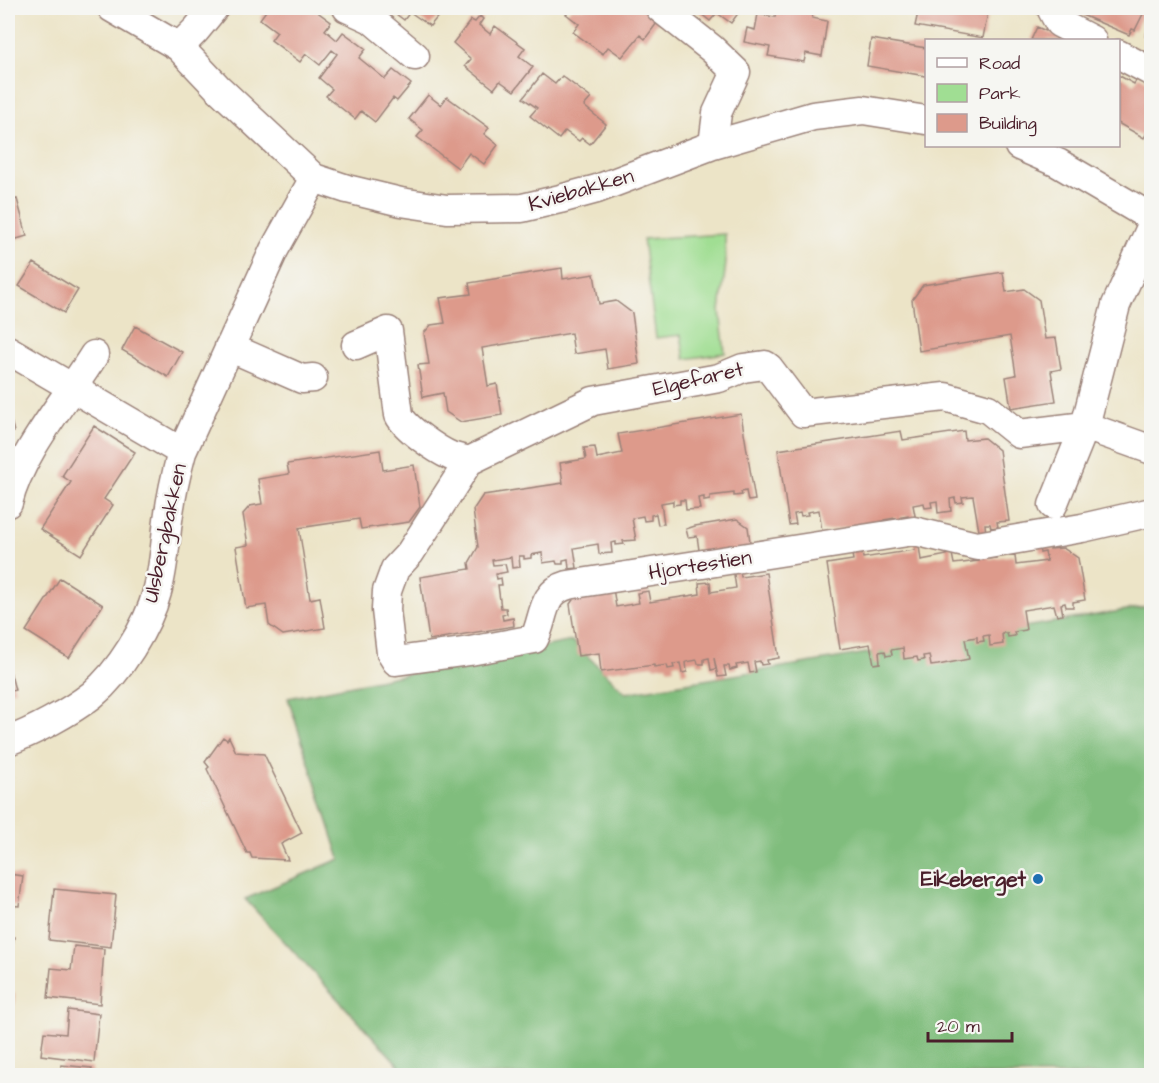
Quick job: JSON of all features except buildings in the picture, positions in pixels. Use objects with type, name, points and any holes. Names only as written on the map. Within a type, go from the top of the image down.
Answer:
[{"type":"street","name":"Kviebakken","points":[[112,8],[179,47],[217,87],[314,178],[347,189],[401,202],[447,209],[522,208],[597,189],[713,145],[813,116],[863,111],[925,120]]},
{"type":"street","points":[[179,47],[214,8]]},
{"type":"street","points":[[347,8],[370,19],[415,56]]},
{"type":"street","points":[[660,8],[712,49],[736,72],[717,113],[713,145]]},
{"type":"street","points":[[1053,8],[1059,23],[1090,39]]},
{"type":"street","points":[[1120,55],[1152,72]]},
{"type":"street","points":[[1024,147],[1063,154],[1152,218]]},
{"type":"street","name":"Ulsbergbakken","points":[[8,741],[29,734],[92,695],[104,683],[140,635],[157,593],[165,553],[168,519],[182,452],[274,250],[314,178]]},
{"type":"street","points":[[1053,505],[1085,426],[1116,305],[1152,225]]},
{"type":"street","points":[[356,345],[388,331],[401,420],[425,440],[450,456],[470,461]]},
{"type":"street","points":[[229,347],[302,379],[313,378]]},
{"type":"street","points":[[8,350],[72,390],[182,452]]},
{"type":"street","points":[[8,503],[11,490],[28,454],[94,355]]},
{"type":"street","name":"Elgefaret","points":[[470,461],[593,401],[719,378],[743,368],[765,365],[803,413],[945,397],[988,409],[1019,434],[1085,426],[1152,450]]},
{"type":"street","name":"Hjortestien","points":[[470,461],[410,553],[395,569],[387,591],[386,610],[391,653],[393,659],[398,662],[534,639],[548,599],[557,588],[568,585],[914,531],[977,546],[1082,528],[1152,512]]},
{"type":"green space","points":[[725,234],[726,263],[720,311],[725,353],[685,359],[681,335],[656,338],[643,239]]},
{"type":"green space","points":[[1151,606],[1151,1075],[408,1075],[245,899],[340,859],[288,698],[572,641],[626,693]]},
{"type":"place","name":"Eikeberget","points":[[1038,879]]}]
